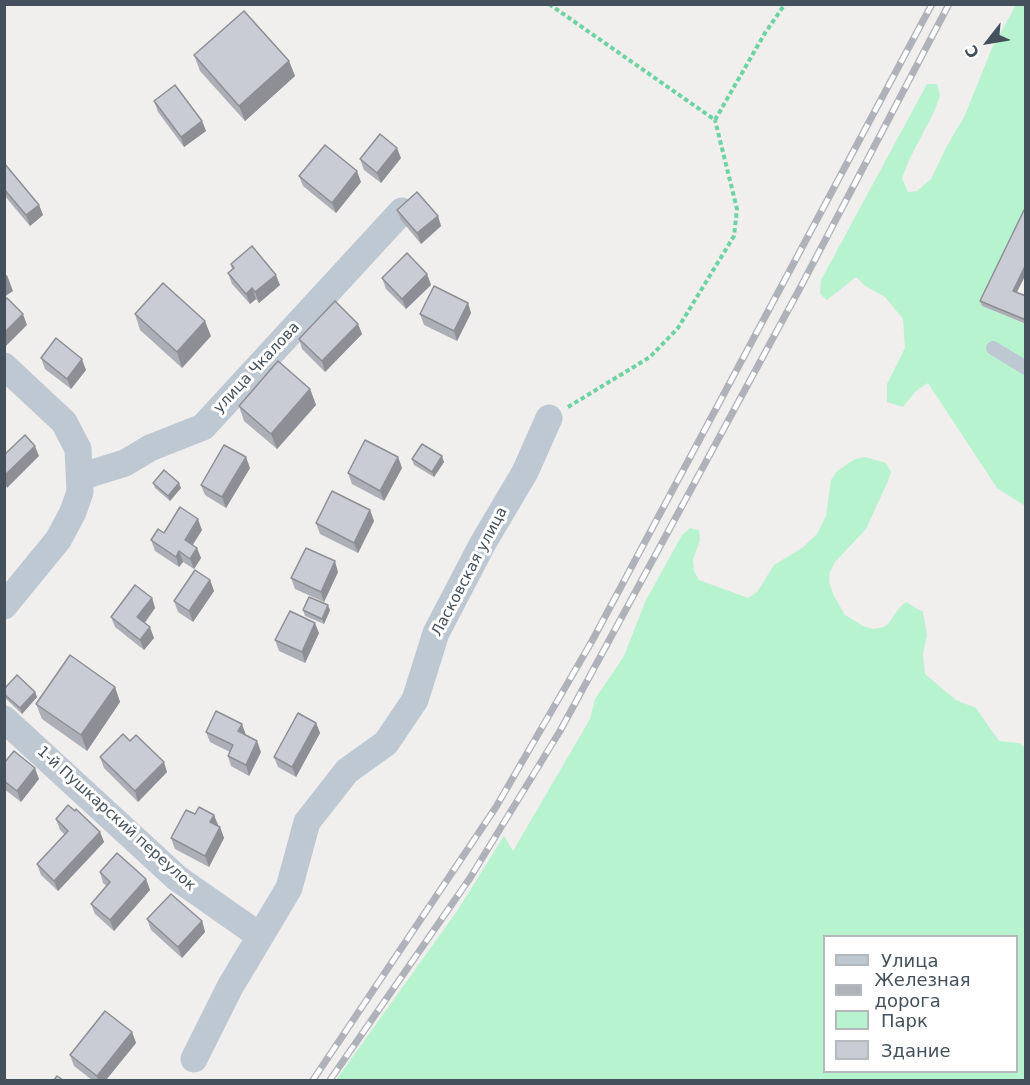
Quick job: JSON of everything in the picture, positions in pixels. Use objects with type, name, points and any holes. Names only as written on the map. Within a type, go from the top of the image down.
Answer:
[{"type":"street","name":"улица Чкалова","points":[[80,477],[125,463],[150,448],[203,427],[402,211]]},
{"type":"street","points":[[4,366],[64,422],[78,449],[80,477],[77,502],[58,540],[4,606]]},
{"type":"street","name":"Ласковская улица","points":[[194,1059],[230,987],[289,888],[307,822],[347,771],[386,743],[415,700],[436,633],[483,543],[525,472],[549,418]]},
{"type":"street","name":"1-й Пушкарский переулок","points":[[4,719],[177,878],[260,936]]},
{"type":"lane","points":[[993,348],[1026,368]]},
{"type":"path","points":[[549,4],[715,120],[737,209],[734,236],[678,328],[651,357],[549,418]]},
{"type":"path","points":[[715,120],[765,33],[785,4]]},
{"type":"green space","points":[[1016,5],[1025,5],[1025,215],[982,306],[1025,324],[1025,506],[997,488],[928,383],[916,391],[903,407],[887,402],[887,384],[905,348],[903,319],[885,297],[864,285],[856,277],[827,300],[820,294],[821,280],[927,84],[937,84],[940,96],[902,178],[908,192],[917,191],[931,179],[965,115],[992,48]]},
{"type":"green space","points":[[865,457],[886,463],[891,472],[866,529],[835,562],[830,572],[829,582],[845,615],[873,629],[888,624],[906,602],[923,612],[927,635],[923,654],[925,674],[956,700],[976,708],[999,741],[1019,743],[1025,747],[1025,1080],[336,1080],[457,911],[504,836],[513,851],[590,719],[595,699],[624,656],[645,602],[682,535],[690,528],[699,530],[700,540],[693,560],[694,571],[699,580],[748,598],[757,592],[774,565],[802,548],[817,534],[826,516],[831,480],[837,471],[855,459]]},
{"type":"building","points":[[244,11],[289,61],[239,106],[194,55]]},
{"type":"building","points":[[175,85],[202,121],[181,137],[154,101]]},
{"type":"building","points":[[380,134],[397,148],[377,173],[360,159]]},
{"type":"building","points":[[325,145],[357,171],[332,203],[299,176]]},
{"type":"building","points":[[4,163],[39,205],[26,215],[4,189]]},
{"type":"building","points":[[417,192],[438,216],[417,233],[397,210]]},
{"type":"building","points":[[1026,206],[1026,264],[1013,291],[1026,296],[1026,320],[980,301]]},
{"type":"building","points":[[252,246],[276,275],[255,292],[252,288],[246,294],[228,273],[234,268],[231,264]]},
{"type":"building","points":[[407,253],[427,274],[402,299],[382,278]]},
{"type":"building","points":[[163,283],[205,321],[177,352],[135,314]]},
{"type":"building","points":[[434,286],[468,303],[454,331],[420,314]]},
{"type":"building","points":[[7,298],[23,314],[4,333],[4,301]]},
{"type":"building","points":[[335,301],[358,324],[322,361],[299,339]]},
{"type":"building","points":[[56,338],[82,359],[67,379],[41,358]]},
{"type":"building","points":[[278,361],[310,389],[271,434],[239,406]]},
{"type":"building","points":[[25,435],[35,446],[4,476],[4,455]]},
{"type":"building","points":[[365,440],[398,457],[380,491],[348,473]]},
{"type":"building","points":[[422,444],[442,456],[432,472],[412,459]]},
{"type":"building","points":[[224,445],[246,457],[222,497],[201,485]]},
{"type":"building","points":[[164,470],[179,483],[168,496],[153,483]]},
{"type":"building","points":[[332,491],[370,510],[354,543],[316,523]]},
{"type":"building","points":[[180,507],[198,519],[185,540],[197,548],[190,559],[179,551],[176,557],[151,540],[158,529],[164,533]]},
{"type":"building","points":[[306,548],[335,561],[321,592],[291,578]]},
{"type":"building","points":[[195,570],[210,580],[189,611],[174,601]]},
{"type":"building","points":[[135,585],[152,598],[137,617],[150,627],[140,640],[111,617]]},
{"type":"building","points":[[309,597],[328,605],[322,619],[303,610]]},
{"type":"building","points":[[290,611],[315,623],[302,652],[275,640]]},
{"type":"building","points":[[70,655],[115,687],[81,735],[36,704]]},
{"type":"building","points":[[17,675],[35,692],[20,708],[4,694],[4,689]]},
{"type":"building","points":[[216,711],[242,724],[238,731],[257,741],[246,765],[228,756],[233,745],[206,732]]},
{"type":"building","points":[[298,713],[316,723],[292,767],[274,757]]},
{"type":"building","points":[[123,734],[130,741],[136,735],[164,762],[135,791],[100,757]]},
{"type":"building","points":[[14,751],[35,768],[17,791],[4,781],[4,763]]},
{"type":"building","points":[[68,805],[75,811],[76,809],[100,832],[54,881],[37,864],[68,831],[56,819]]},
{"type":"building","points":[[199,807],[214,815],[210,822],[220,827],[205,856],[171,838],[186,810],[195,814]]},
{"type":"building","points":[[117,853],[146,879],[110,920],[91,904],[110,882],[100,872]]},
{"type":"building","points":[[171,894],[202,921],[178,947],[147,919]]},
{"type":"building","points":[[105,1011],[132,1032],[97,1076],[70,1055]]},
{"type":"railway","points":[[313,1080],[496,807],[592,641],[932,4]]},
{"type":"railway","points":[[330,1080],[470,878],[560,731],[799,290],[949,4]]}]
